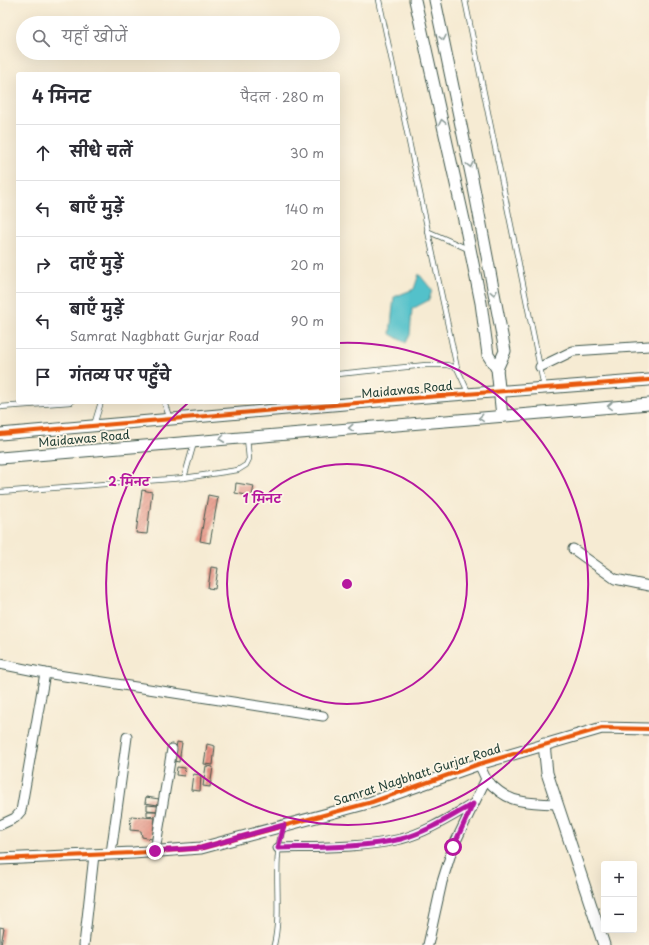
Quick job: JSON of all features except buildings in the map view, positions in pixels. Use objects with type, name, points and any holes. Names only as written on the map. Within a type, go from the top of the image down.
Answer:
[{"type":"street","points":[[416,0],[470,250],[488,355],[497,370]]},
{"type":"street","points":[[435,0],[474,188],[505,351],[497,370],[498,391],[502,416]]},
{"type":"street","points":[[540,367],[573,351],[649,346]]},
{"type":"street","name":"Maidawas Road","points":[[0,434],[544,387],[649,380]]},
{"type":"street","name":"Maidawas Road","points":[[0,458],[194,442],[247,436],[649,404]]},
{"type":"street","points":[[573,549],[615,579],[649,586]]},
{"type":"street","points":[[0,664],[45,673],[323,716]]},
{"type":"street","points":[[0,825],[15,818],[21,811],[45,673]]},
{"type":"street","name":"Samrat Nagbhatt Gurjar Road","points":[[0,859],[201,848],[372,802],[479,764],[602,728],[649,729]]},
{"type":"street","points":[[111,853],[127,737]]},
{"type":"street","points":[[544,744],[547,773],[556,804],[604,945]]},
{"type":"street","points":[[155,851],[172,749]]},
{"type":"street","points":[[479,764],[486,778],[496,790],[512,800],[556,804]]},
{"type":"street","points":[[428,945],[442,882],[453,847],[486,778]]},
{"type":"street","points":[[278,848],[360,845],[402,839],[430,828],[473,804]]},
{"type":"street","points":[[84,945],[94,855]]},
{"type":"lane","points":[[379,0],[457,368],[469,394]]},
{"type":"lane","points":[[465,0],[544,387]]},
{"type":"lane","points":[[428,231],[470,250]]},
{"type":"lane","points":[[340,374],[426,364],[447,365],[457,368]]},
{"type":"lane","points":[[0,407],[43,404]]},
{"type":"lane","points":[[94,426],[100,404]]},
{"type":"lane","points":[[165,404],[170,419]]},
{"type":"lane","points":[[0,492],[184,478],[238,470],[249,459],[247,436]]},
{"type":"lane","points":[[184,478],[194,442]]},
{"type":"lane","points":[[274,945],[278,930],[276,891],[278,848],[284,825]]},
{"type":"water","points":[[419,274],[432,290],[429,300],[412,309],[410,335],[406,343],[390,334],[394,297],[414,289]]},
{"type":"cycle path","points":[[0,434],[414,398],[649,380]]},
{"type":"cycle path","points":[[0,859],[133,853],[201,848],[372,802],[479,764],[602,728],[649,729]]},
{"type":"route","points":[[155,851],[201,848],[284,825],[278,848],[360,845],[402,839],[430,828],[473,804],[453,847]]}]
